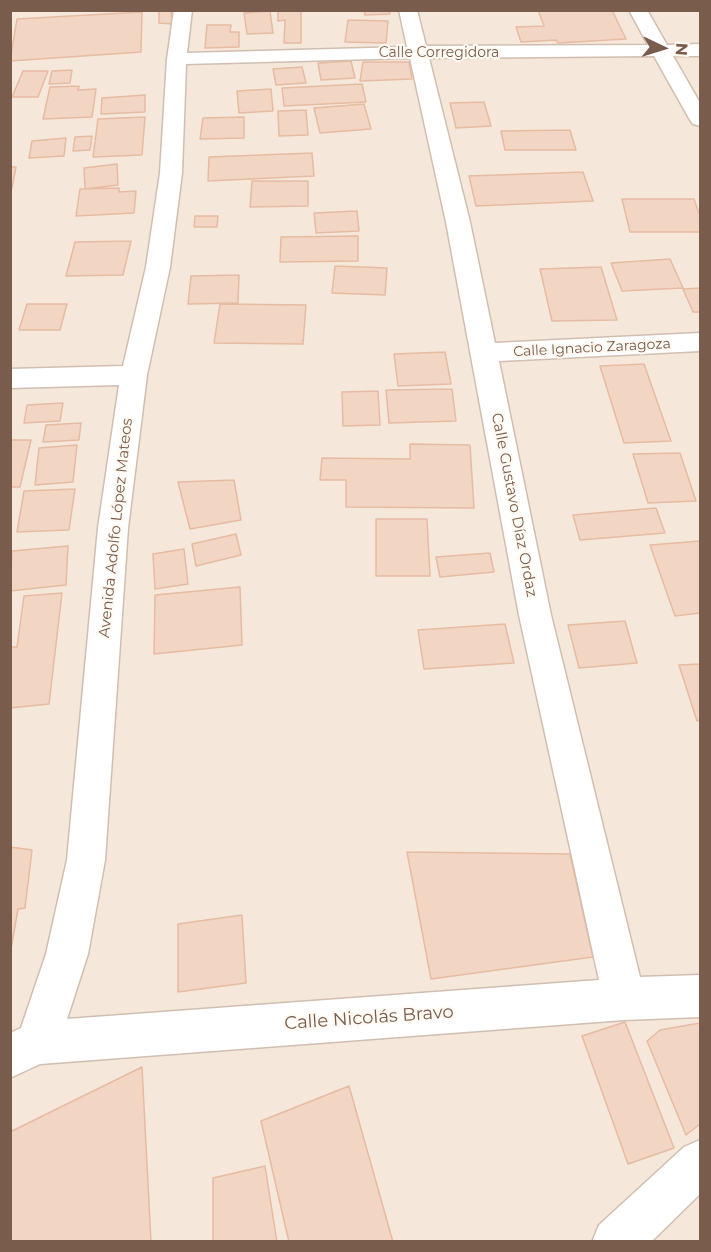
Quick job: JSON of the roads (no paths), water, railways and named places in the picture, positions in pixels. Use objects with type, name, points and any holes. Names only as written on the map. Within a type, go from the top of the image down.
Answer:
[{"type":"street","name":"Avenida Adolfo López Mateos","points":[[24,1049],[67,954],[86,860],[113,528],[134,375],[158,267],[171,173],[177,59],[183,10]]},
{"type":"street","name":"Calle Gustavo Díaz Ordaz","points":[[408,10],[420,52],[484,353],[535,615],[624,999]]},
{"type":"street","points":[[638,10],[700,120]]},
{"type":"street","name":"Calle Corregidora","points":[[177,59],[420,52],[700,50]]},
{"type":"street","name":"Calle Ignacio Zaragoza","points":[[484,353],[700,342]]},
{"type":"street","points":[[10,380],[134,375]]},
{"type":"street","name":"Calle Nicolás Bravo","points":[[24,1049],[624,999],[700,996]]},
{"type":"street","points":[[616,1242],[700,1163]]}]
